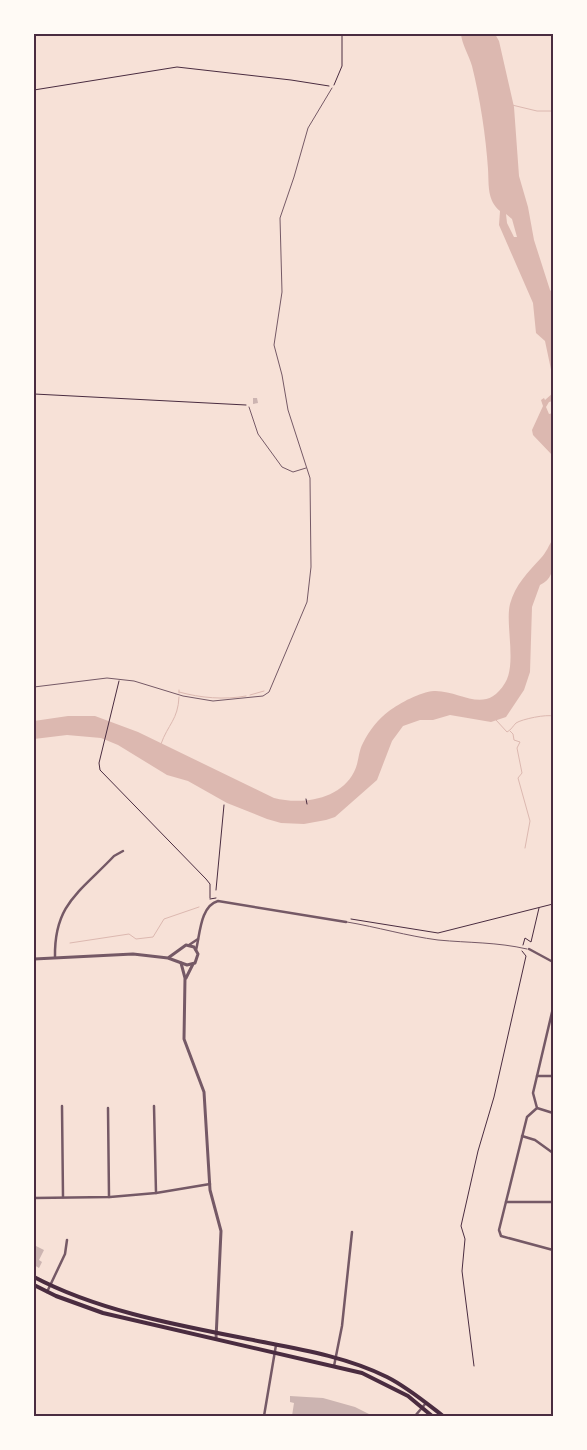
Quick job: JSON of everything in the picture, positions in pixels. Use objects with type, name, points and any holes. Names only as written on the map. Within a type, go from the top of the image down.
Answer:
[{"type":"main road","points":[[34,1277],[50,1286],[104,1307],[336,1358],[386,1377],[443,1416]]},
{"type":"main road","points":[[34,1285],[47,1292],[103,1313],[334,1366],[383,1383],[408,1396],[432,1416]]},
{"type":"street","points":[[55,958],[56,927],[65,907],[114,856],[123,851]]},
{"type":"street","points":[[185,978],[198,958],[196,950],[205,912],[212,903],[218,901],[346,920]]},
{"type":"street","points":[[168,958],[182,947],[189,945],[199,938]]},
{"type":"street","points":[[189,945],[196,950]]},
{"type":"street","points":[[529,949],[553,962]]},
{"type":"street","points":[[178,952],[185,978],[184,1039],[204,1092],[210,1184],[221,1231],[218,1333],[216,1339]]},
{"type":"street","points":[[34,959],[133,954],[168,958],[187,966],[193,964]]},
{"type":"street","points":[[537,1108],[532,1096],[553,1008]]},
{"type":"street","points":[[537,1076],[553,1076]]},
{"type":"street","points":[[62,1106],[63,1197]]},
{"type":"street","points":[[154,1106],[156,1193]]},
{"type":"street","points":[[108,1108],[109,1197]]},
{"type":"street","points":[[537,1108],[553,1113]]},
{"type":"street","points":[[537,1108],[527,1117],[499,1234],[553,1250]]},
{"type":"street","points":[[522,1136],[535,1140],[553,1153]]},
{"type":"street","points":[[34,1198],[109,1197],[156,1193],[210,1184]]},
{"type":"street","points":[[506,1202],[553,1202]]},
{"type":"street","points":[[334,1366],[342,1324],[352,1232]]},
{"type":"street","points":[[47,1292],[64,1254],[67,1240]]},
{"type":"street","points":[[264,1416],[276,1345]]},
{"type":"street","points":[[415,1416],[426,1403]]},
{"type":"lane","points":[[34,687],[99,678],[119,678],[173,694],[227,701],[267,694],[297,626],[309,591],[312,495],[307,468],[288,410],[282,375],[274,345],[282,292],[280,218],[308,128],[332,88]]},
{"type":"lane","points":[[249,406],[258,434],[282,467],[293,472],[307,468]]},
{"type":"lane","points":[[346,920],[410,936],[455,942],[494,942],[529,949]]},
{"type":"path","points":[[34,90],[177,67],[291,80],[332,88],[342,66],[342,34]]},
{"type":"path","points":[[34,394],[249,406]]},
{"type":"path","points":[[119,678],[99,763],[100,770],[206,879],[210,884],[210,899],[212,903]]},
{"type":"path","points":[[306,799],[306,804]]},
{"type":"path","points":[[216,890],[224,805]]},
{"type":"path","points":[[210,899],[216,898]]},
{"type":"path","points":[[346,920],[438,933],[553,904]]},
{"type":"path","points":[[525,938],[531,942],[539,908]]},
{"type":"path","points":[[474,1366],[462,1272],[466,1239],[461,1226],[478,1151],[494,1097],[526,956]]},
{"type":"shaded area","points":[[461,34],[495,34],[499,41],[514,107],[519,176],[528,207],[534,240],[550,290],[553,293],[553,379],[545,341],[536,333],[533,303],[499,225],[500,211],[491,197],[480,104],[472,66]],"holes":[[[506,214],[512,219],[517,237],[514,237],[507,223]]]},
{"type":"shaded area","points":[[553,393],[553,401],[549,402],[546,407],[549,414],[553,413],[553,456],[533,435],[532,430],[543,406],[541,400],[544,398],[545,400]]},
{"type":"shaded area","points":[[553,539],[554,559],[552,571],[550,577],[540,585],[532,607],[530,672],[524,690],[506,717],[491,722],[450,715],[433,720],[420,720],[403,726],[392,741],[377,780],[335,817],[304,824],[281,823],[227,803],[188,781],[167,775],[118,745],[101,738],[67,735],[34,739],[34,721],[68,716],[95,716],[138,732],[274,798],[296,801],[319,798],[330,794],[348,781],[354,772],[361,746],[374,726],[385,714],[399,705],[417,696],[434,691],[481,700],[497,693],[505,683],[510,665],[509,612],[512,597],[522,579],[543,556]]},
{"type":"building","points":[[253,398],[257,398],[258,403],[253,404]]},
{"type":"building","points":[[34,1245],[44,1250],[39,1260],[42,1262],[39,1268],[34,1265]]},
{"type":"building","points":[[290,1396],[323,1398],[355,1407],[373,1416],[292,1416],[294,1403],[290,1402]]},
{"type":"waterway","points":[[512,105],[537,111],[553,111]]},
{"type":"waterway","points":[[250,695],[264,691]]},
{"type":"waterway","points":[[179,692],[212,698],[246,696]]},
{"type":"waterway","points":[[161,744],[175,717],[179,697]]},
{"type":"waterway","points":[[496,720],[507,732],[519,721],[540,716],[553,716]]},
{"type":"waterway","points":[[510,731],[513,734],[514,740],[520,742],[517,748],[522,773],[518,778],[530,821],[525,848]]},
{"type":"waterway","points":[[70,943],[129,934],[136,939],[153,937],[164,919],[199,907]]}]
